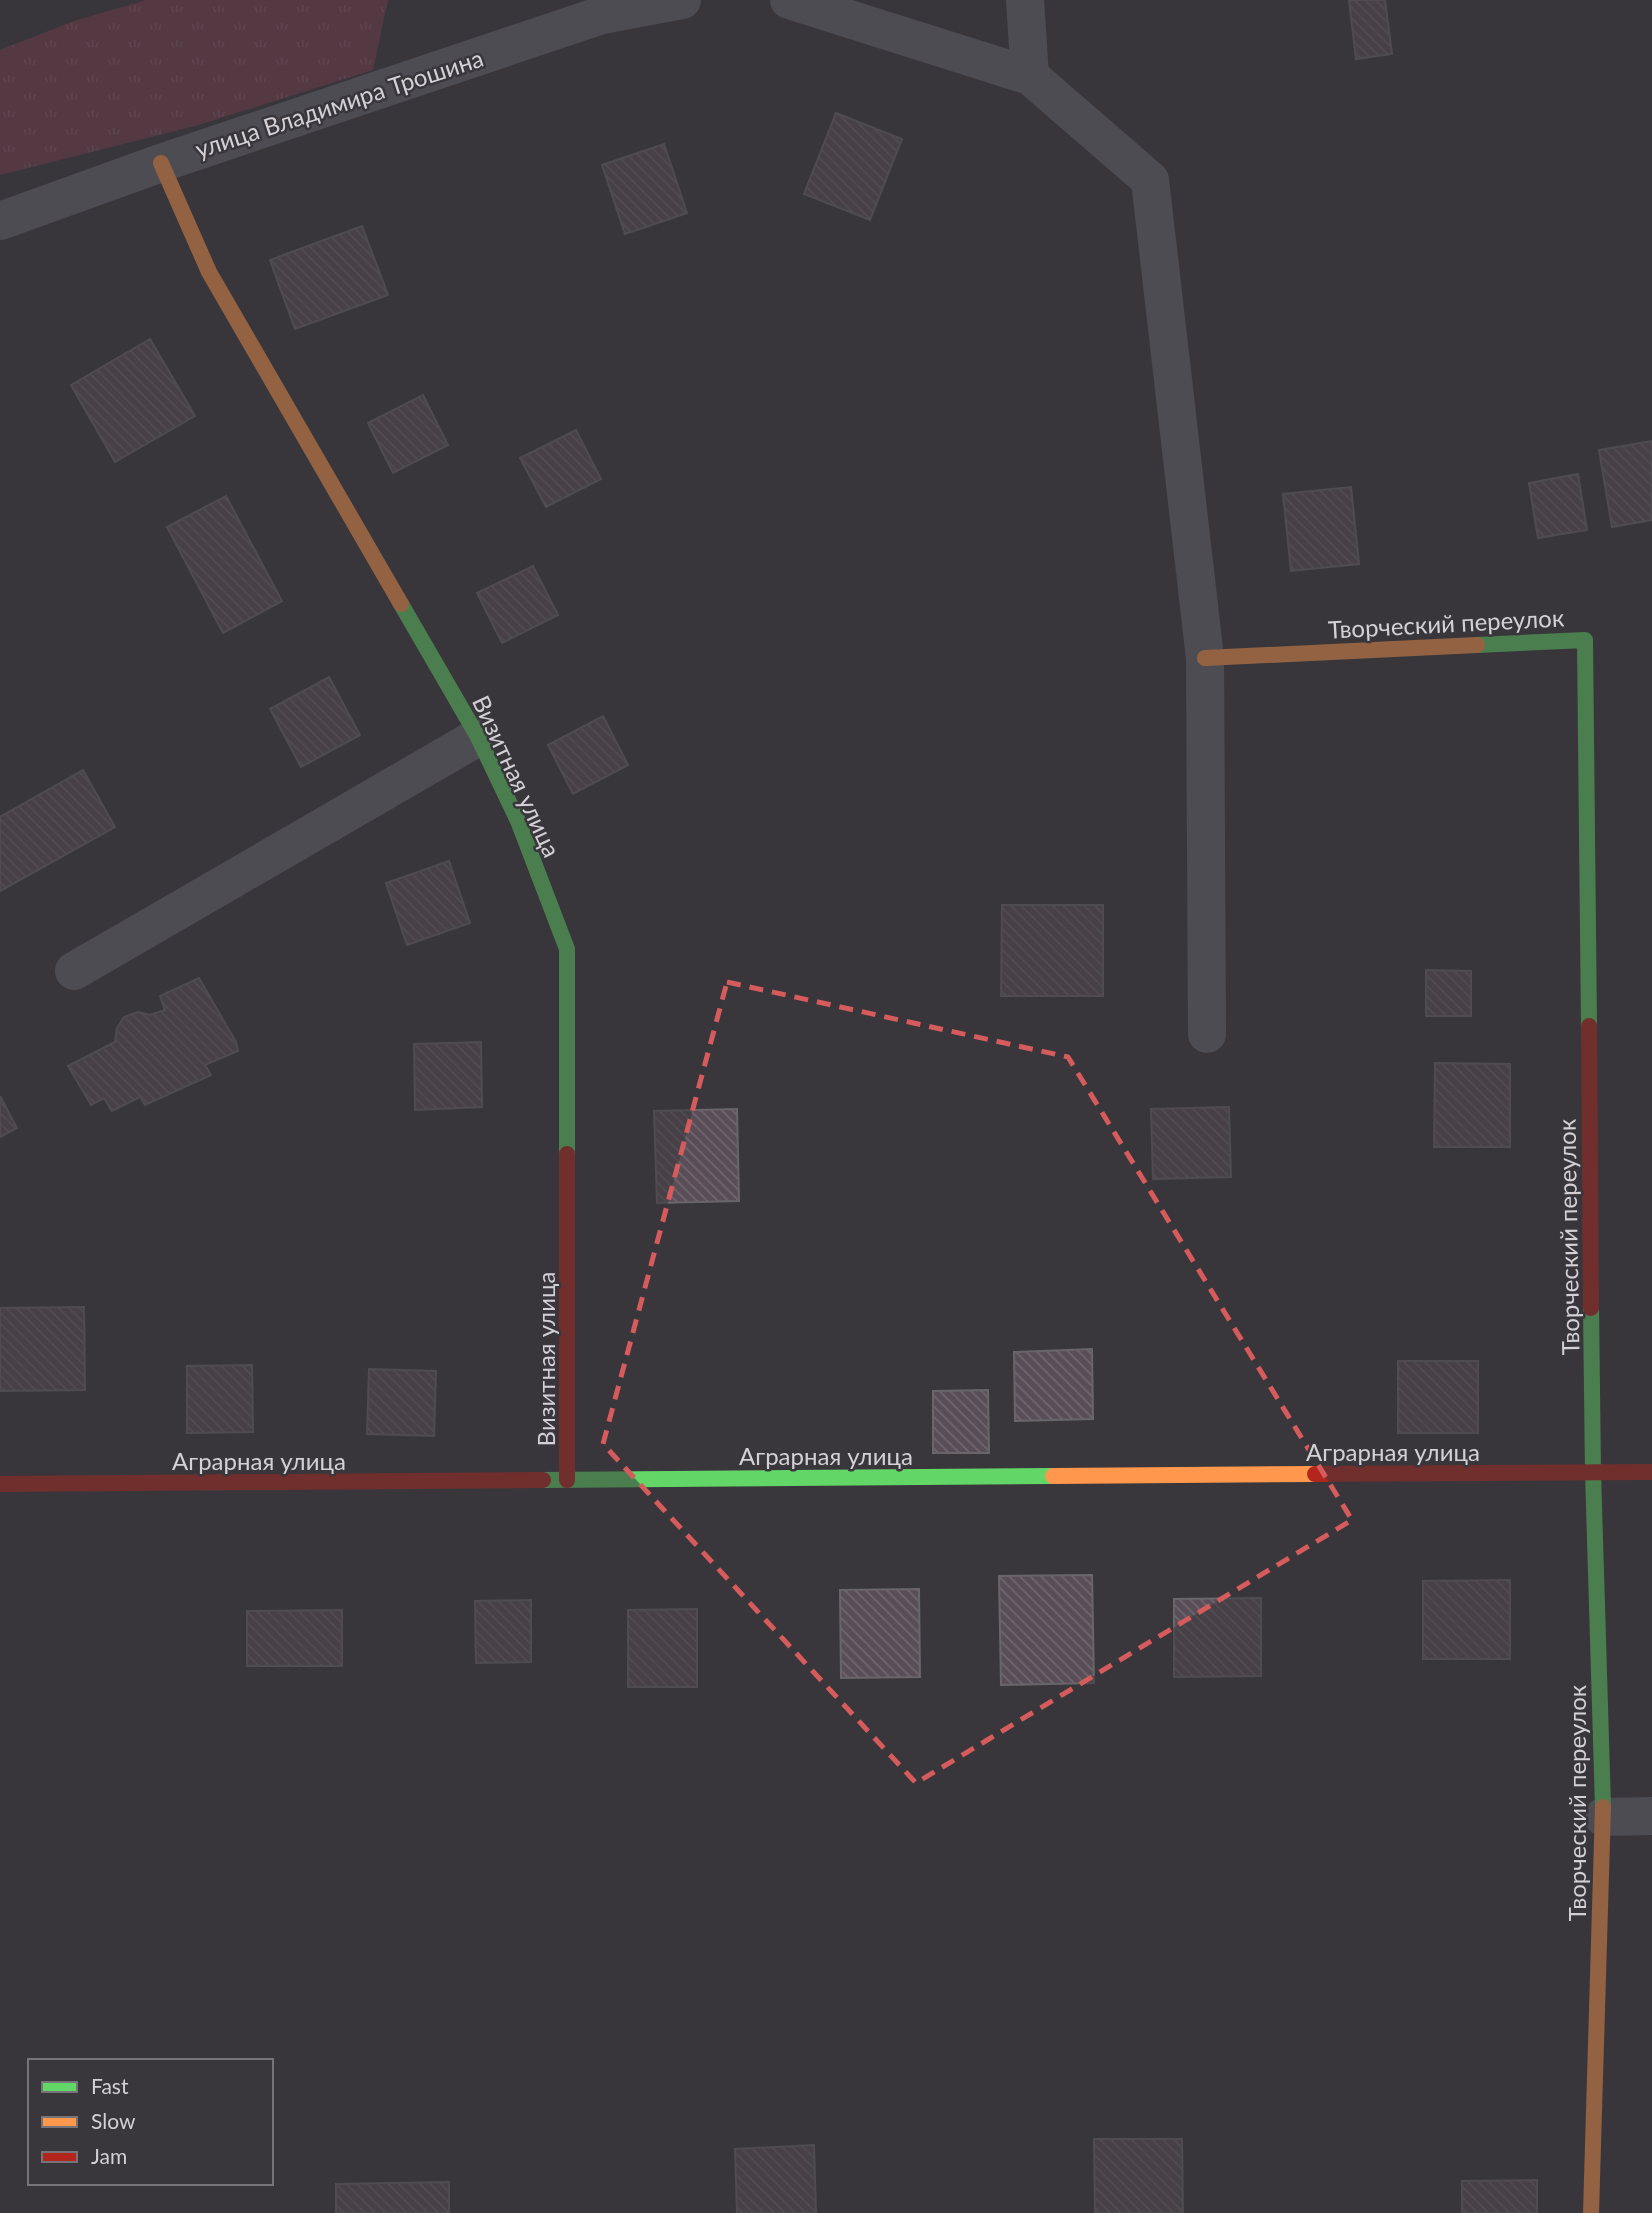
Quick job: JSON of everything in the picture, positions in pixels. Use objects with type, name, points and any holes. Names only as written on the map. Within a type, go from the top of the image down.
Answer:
[{"type":"street","name":"улица Владимира Трошина","points":[[0,221],[161,163],[602,15],[682,0]]},
{"type":"street","points":[[789,0],[1031,76],[1150,180],[1205,658],[1207,1034]]},
{"type":"street","points":[[1025,0],[1031,76]]},
{"type":"street","name":"Визитная улица","points":[[161,163],[209,272],[478,737],[518,821],[567,948],[567,1480]]},
{"type":"street","name":"Творческий переулок","points":[[1205,658],[1585,639],[1593,1472],[1603,1817],[1591,2213]]},
{"type":"street","points":[[74,971],[478,737]]},
{"type":"street","name":"Аграрная улица","points":[[0,1485],[1652,1472]]},
{"type":"street","points":[[1603,1817],[1652,1816]]},
{"type":"highlighted area","points":[[727,982],[1068,1057],[1352,1520],[916,1783],[603,1444]]},
{"type":"green space","points":[[146,0],[388,0],[373,70],[195,126],[0,175],[0,50],[74,21]]},
{"type":"building","points":[[1349,0],[1385,0],[1392,54],[1356,59]]},
{"type":"building","points":[[836,113],[902,139],[870,220],[804,194]]},
{"type":"building","points":[[664,144],[687,213],[625,234],[602,165]]},
{"type":"building","points":[[362,226],[388,295],[295,329],[270,260]]},
{"type":"building","points":[[150,339],[195,416],[115,462],[71,385]]},
{"type":"building","points":[[423,395],[448,445],[393,473],[368,423]]},
{"type":"building","points":[[576,430],[601,479],[546,507],[520,458]]},
{"type":"building","points":[[1652,441],[1652,520],[1612,527],[1599,450]]},
{"type":"building","points":[[1578,474],[1587,530],[1538,538],[1529,483]]},
{"type":"building","points":[[1351,487],[1359,564],[1291,571],[1283,494]]},
{"type":"building","points":[[226,496],[282,601],[223,633],[167,527]]},
{"type":"building","points":[[533,566],[558,615],[502,643],[477,593]]},
{"type":"building","points":[[329,677],[360,735],[301,767],[270,709]]},
{"type":"building","points":[[603,716],[628,765],[573,794],[548,745]]},
{"type":"building","points":[[83,770],[115,827],[0,891],[0,817]]},
{"type":"building","points":[[449,861],[470,923],[407,945],[386,883]]},
{"type":"building","points":[[1002,905],[1103,905],[1103,996],[1001,996]]},
{"type":"building","points":[[1426,970],[1471,971],[1471,1016],[1426,1016]]},
{"type":"building","points":[[199,978],[236,1042],[238,1051],[205,1065],[211,1075],[145,1105],[140,1097],[112,1111],[104,1098],[91,1105],[68,1066],[115,1042],[117,1028],[124,1017],[138,1012],[150,1015],[165,1010],[160,996]]},
{"type":"building","points":[[481,1042],[482,1107],[415,1110],[414,1044]]},
{"type":"building","points":[[1435,1063],[1510,1064],[1510,1147],[1434,1147]]},
{"type":"building","points":[[0,1096],[17,1128],[0,1137]]},
{"type":"building","points":[[1229,1107],[1231,1177],[1153,1179],[1151,1109]]},
{"type":"building","points":[[737,1109],[739,1201],[657,1203],[654,1111]]},
{"type":"building","points":[[84,1307],[85,1390],[0,1391],[0,1308]]},
{"type":"building","points":[[1092,1349],[1093,1419],[1015,1421],[1014,1352]]},
{"type":"building","points":[[1398,1361],[1478,1361],[1478,1433],[1398,1433]]},
{"type":"building","points":[[252,1365],[253,1432],[187,1433],[187,1366]]},
{"type":"building","points":[[369,1369],[436,1371],[434,1436],[367,1434]]},
{"type":"building","points":[[988,1390],[989,1453],[933,1453],[933,1391]]},
{"type":"building","points":[[1092,1575],[1094,1683],[1001,1685],[999,1576]]},
{"type":"building","points":[[1510,1580],[1510,1659],[1423,1659],[1423,1581]]},
{"type":"building","points":[[919,1589],[920,1677],[841,1678],[840,1590]]},
{"type":"building","points":[[1261,1598],[1261,1676],[1174,1677],[1174,1599]]},
{"type":"building","points":[[531,1600],[531,1662],[476,1663],[475,1601]]},
{"type":"building","points":[[697,1609],[697,1687],[628,1687],[628,1610]]},
{"type":"building","points":[[342,1610],[342,1666],[247,1666],[247,1611]]},
{"type":"building","points":[[1094,2139],[1182,2139],[1183,2213],[1095,2213]]},
{"type":"building","points":[[814,2145],[816,2213],[737,2213],[735,2149]]},
{"type":"building","points":[[1537,2180],[1537,2213],[1462,2213],[1462,2181]]},
{"type":"building","points":[[449,2182],[449,2213],[336,2213],[336,2184]]},
{"type":"traffic: fast","points":[[401,604],[478,737],[518,821],[567,949],[567,1154]]},
{"type":"traffic: fast","points":[[1477,645],[1585,640],[1589,1026]]},
{"type":"traffic: fast","points":[[1591,1308],[1603,1807]]},
{"type":"traffic: fast","points":[[543,1480],[1053,1476]]},
{"type":"traffic: slow","points":[[161,163],[209,272],[401,604]]},
{"type":"traffic: slow","points":[[1205,658],[1477,645]]},
{"type":"traffic: slow","points":[[1053,1476],[1315,1474]]},
{"type":"traffic: slow","points":[[1591,2213],[1603,1807]]},
{"type":"traffic: jam","points":[[1589,1026],[1591,1308]]},
{"type":"traffic: jam","points":[[567,1154],[567,1480]]},
{"type":"traffic: jam","points":[[1315,1474],[1652,1472]]},
{"type":"traffic: jam","points":[[0,1484],[543,1480]]}]
